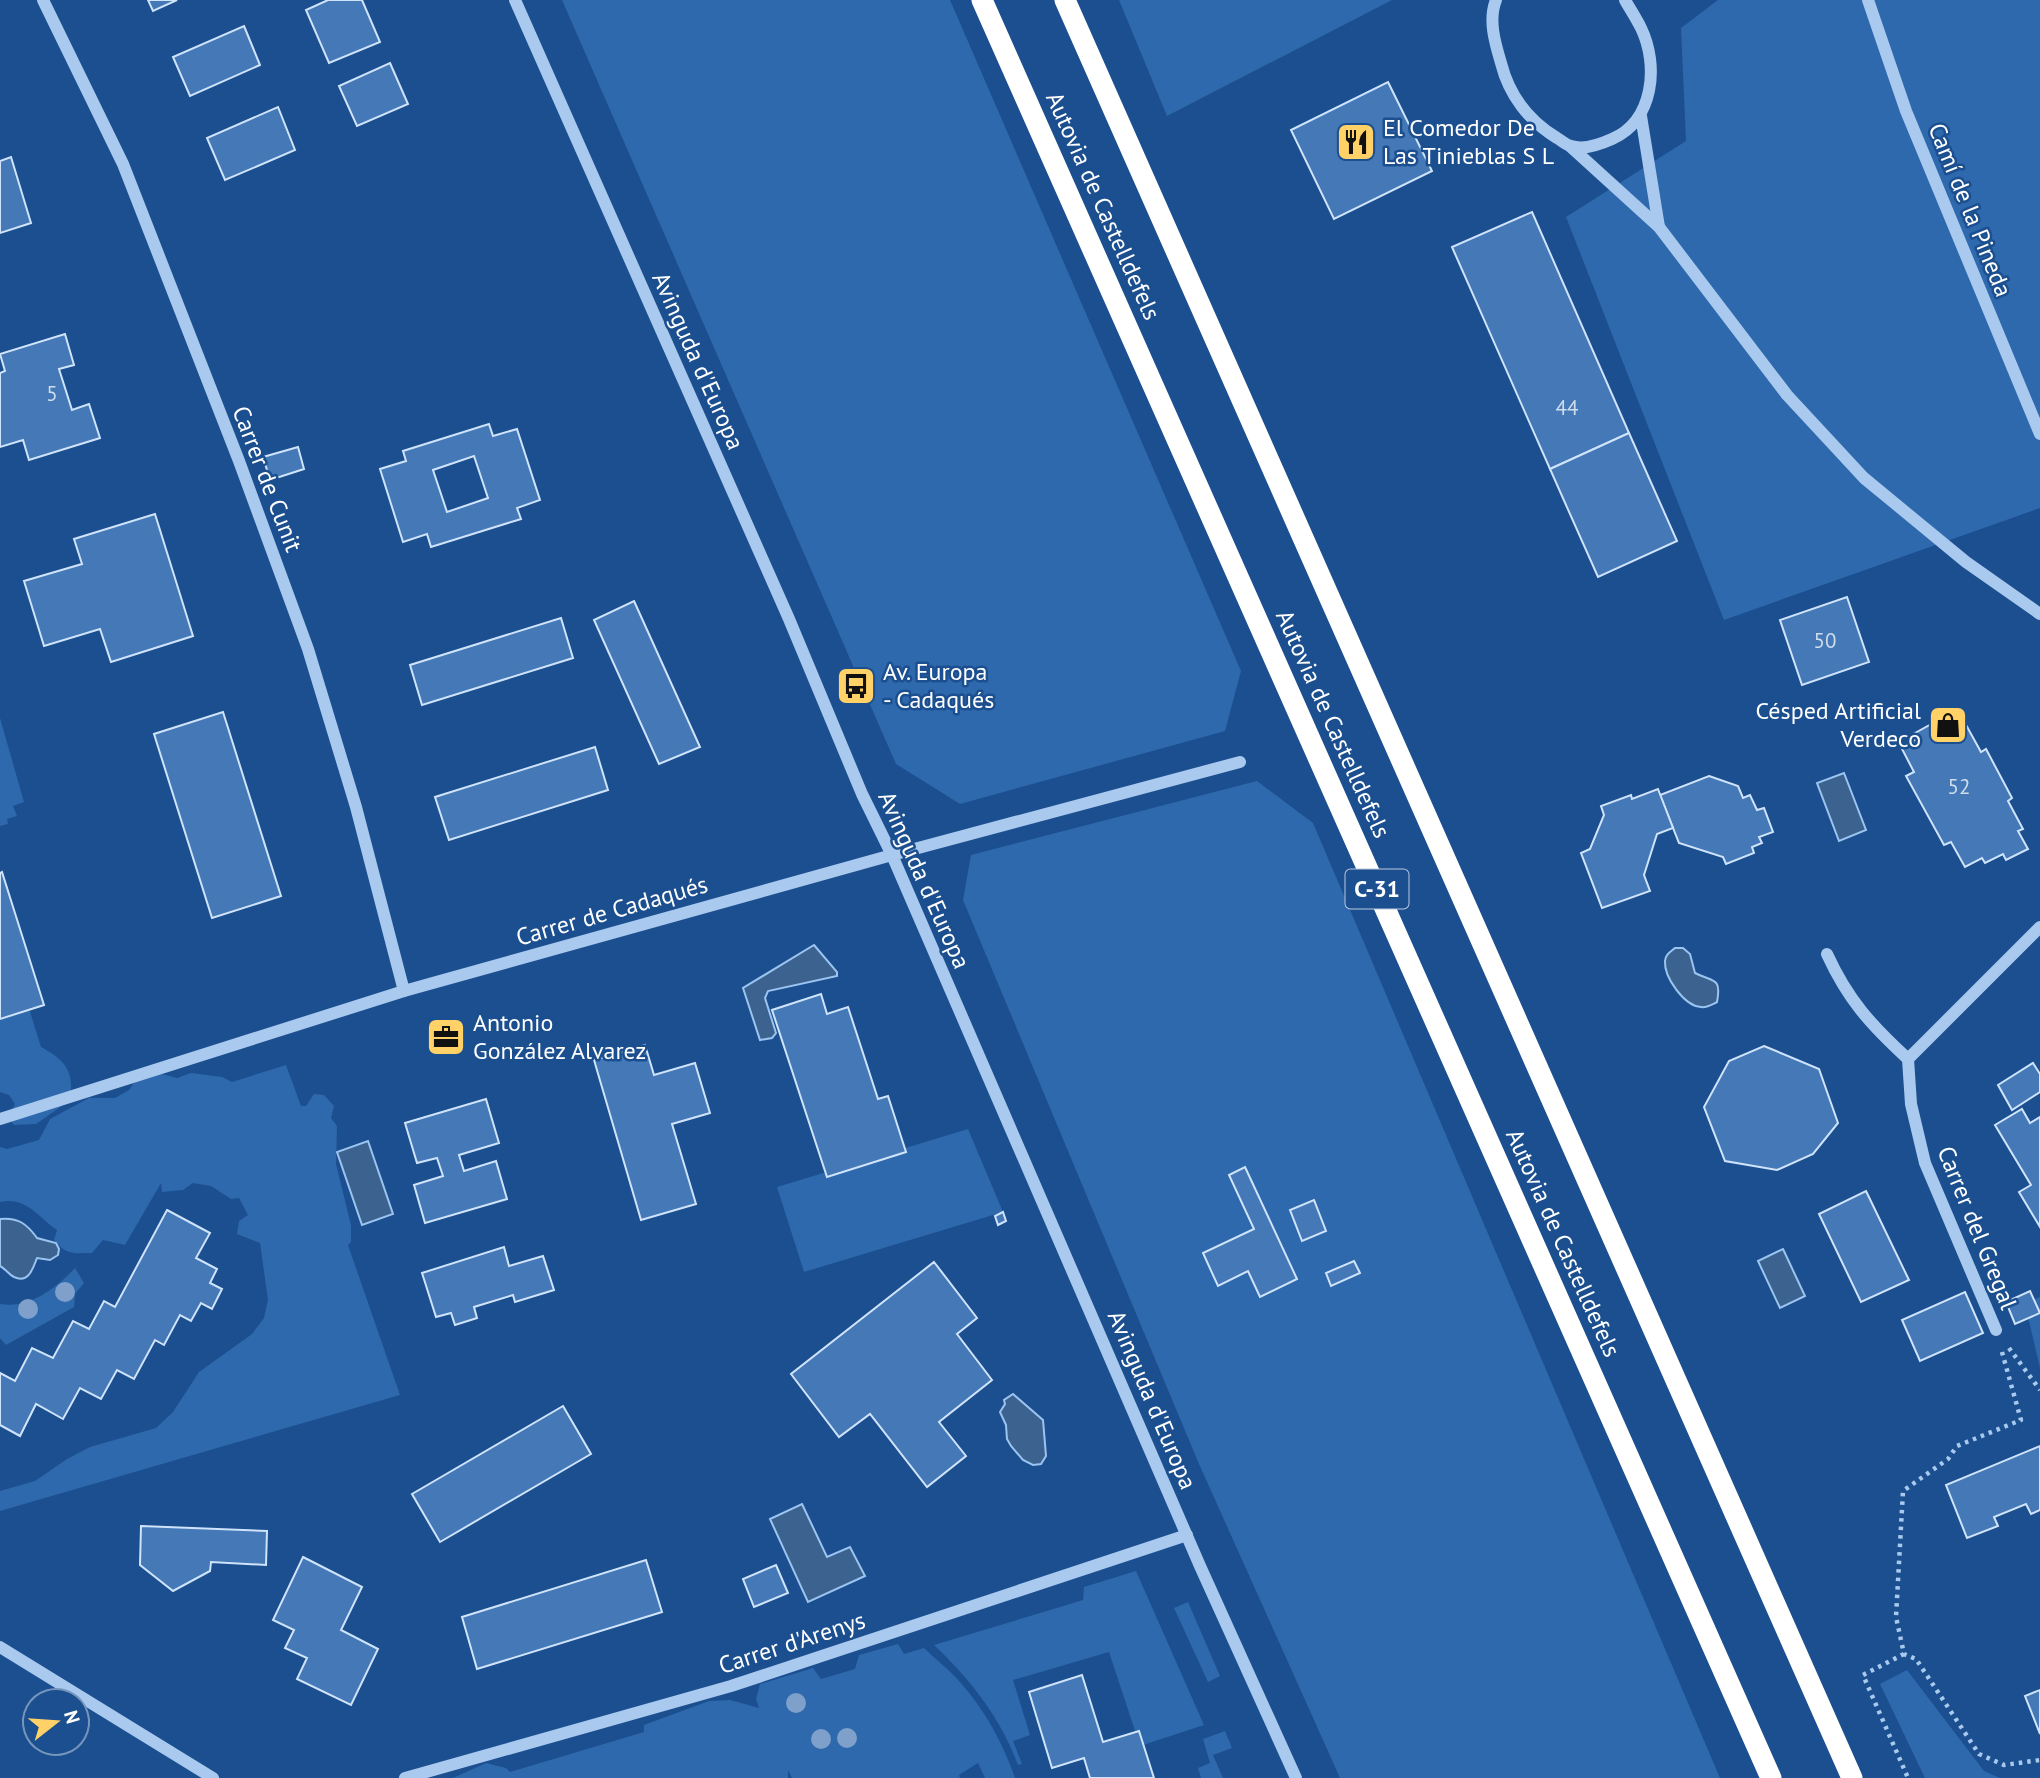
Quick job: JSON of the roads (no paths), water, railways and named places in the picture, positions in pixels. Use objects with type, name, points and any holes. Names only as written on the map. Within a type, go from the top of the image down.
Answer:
[{"type":"highway","name":"Autovia de Castelldefels","points":[[982,0],[1771,1778]]},
{"type":"highway","name":"Autovia de Castelldefels","points":[[1065,0],[1852,1778]]},
{"type":"street","name":"Carrer de Cunit","points":[[43,0],[123,164],[234,448],[308,649],[356,807],[404,991]]},
{"type":"street","name":"Avinguda d'Europa","points":[[515,0],[1296,1778]]},
{"type":"street","points":[[1496,0],[1493,7],[1493,36],[1503,73],[1520,104],[1539,127],[1571,147],[1659,227],[1787,395],[1864,478],[1966,562],[2040,614]]},
{"type":"street","points":[[1571,147],[1599,145],[1626,133],[1641,116],[1651,88],[1650,59],[1642,30],[1625,0]]},
{"type":"street","name":"Camí de la Pineda","points":[[1868,0],[1906,111],[2040,434]]},
{"type":"street","points":[[1641,116],[1659,227]]},
{"type":"street","name":"Carrer de Cadaqués","points":[[0,1119],[404,991],[892,855],[1240,762]]},
{"type":"street","points":[[1827,954],[1841,984],[1873,1027],[1908,1059],[2040,927]]},
{"type":"street","name":"Carrer del Gregal","points":[[1908,1059],[1911,1104],[1925,1163],[1996,1331]]},
{"type":"street","name":"Carrer d'Arenys","points":[[405,1778],[731,1686],[1187,1535]]},
{"type":"street","points":[[0,1647],[213,1778]]},
{"type":"place","name":"El Comedor De Las Tinieblas S L","points":[[1356,142]]},
{"type":"place","name":"Av. Europa - Cadaqués","points":[[856,686]]},
{"type":"place","name":"Césped Artificial Verdeco","points":[[1948,725]]},
{"type":"place","name":"Antonio González Alvarez","points":[[446,1037]]}]
